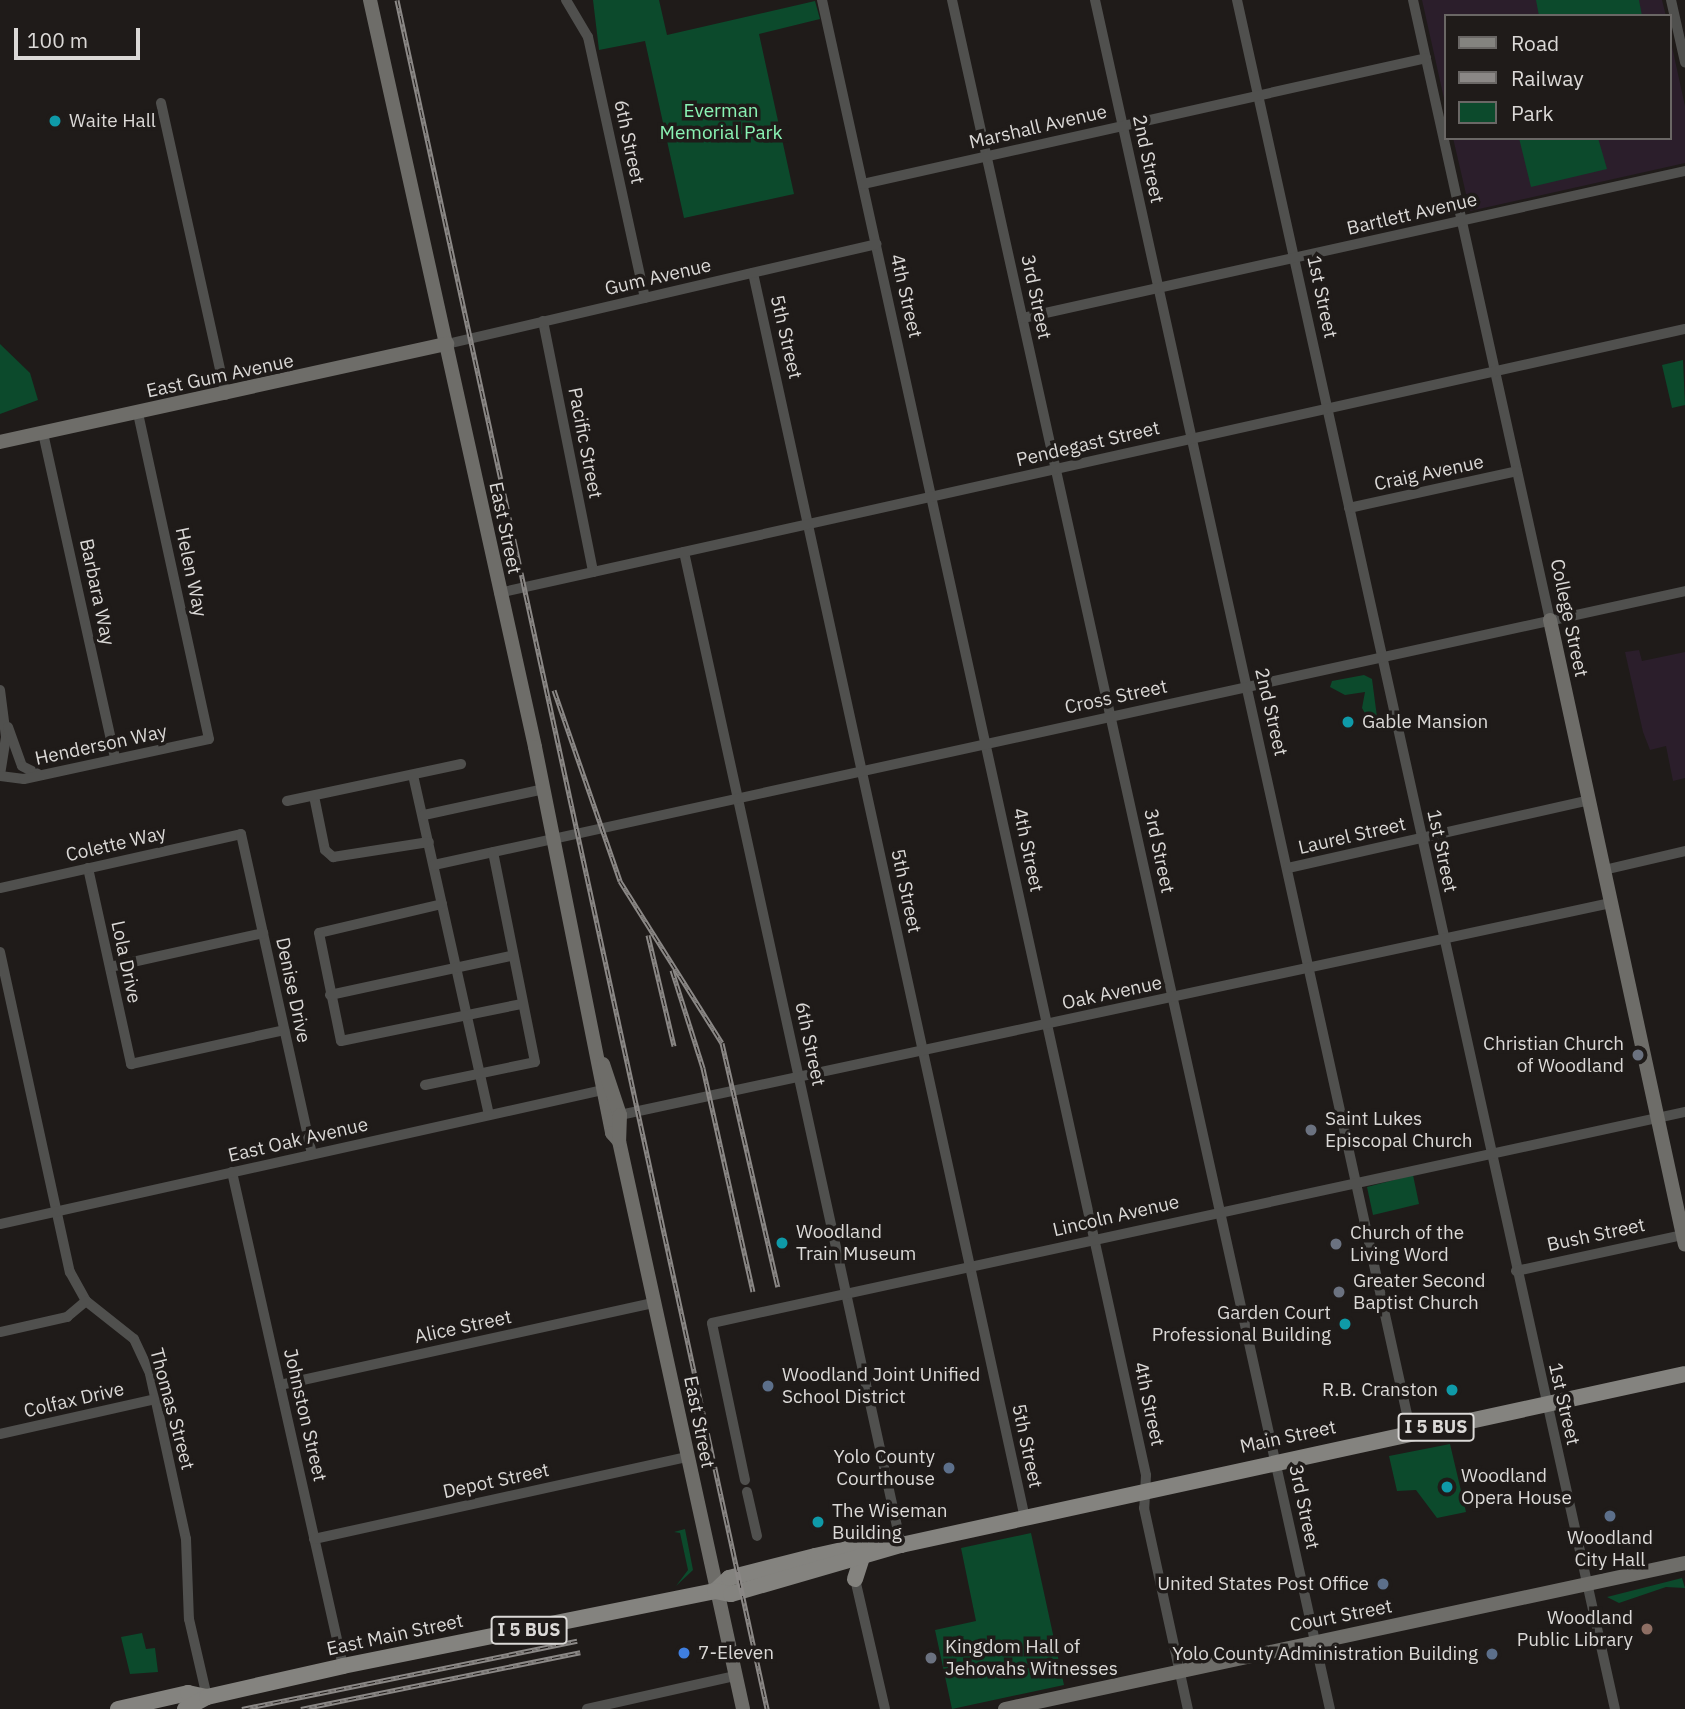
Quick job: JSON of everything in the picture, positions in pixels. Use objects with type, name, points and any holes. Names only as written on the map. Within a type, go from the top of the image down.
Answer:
[{"type":"main road","name":"East Street","points":[[370,0],[603,1063],[620,1115],[620,1141]]},
{"type":"main road","name":"East Gum Avenue","points":[[0,442],[226,395],[447,344]]},
{"type":"main road","name":"College Street","points":[[1550,620],[1684,1240]]},
{"type":"main road","name":"East Street","points":[[603,1063],[603,1090],[620,1141],[715,1591],[743,1709]]},
{"type":"main road","name":"Main Street","points":[[715,1591],[731,1594],[903,1544],[1685,1374]]},
{"type":"main road","name":"Main Street","points":[[715,1591],[729,1578],[815,1556],[888,1540],[903,1544]]},
{"type":"main road","points":[[839,1564],[855,1579],[862,1557]]},
{"type":"main road","name":"Court Street","points":[[1006,1709],[1685,1563]]},
{"type":"main road","name":"East Main Street","points":[[185,1709],[207,1697],[343,1666],[715,1591]]},
{"type":"main road","name":"East Main Street","points":[[118,1709],[188,1693],[207,1697]]},
{"type":"street","name":"4th Street","points":[[822,0],[1095,1239],[1188,1709]]},
{"type":"street","name":"3rd Street","points":[[952,0],[1330,1709]]},
{"type":"street","name":"2nd Street","points":[[1095,0],[1411,1432]]},
{"type":"street","name":"1st Street","points":[[1237,0],[1615,1709]]},
{"type":"street","name":"College Street","points":[[1413,0],[1444,140]]},
{"type":"street","name":"6th Street","points":[[570,1],[588,37],[645,298]]},
{"type":"street","points":[[1685,3],[1671,3],[1685,62]]},
{"type":"street","name":"Marshall Avenue","points":[[863,184],[1426,58]]},
{"type":"street","points":[[161,103],[226,395]]},
{"type":"street","name":"College Street","points":[[1444,140],[1550,620]]},
{"type":"street","name":"Bartlett Avenue","points":[[1023,318],[1685,171]]},
{"type":"street","name":"Gum Avenue","points":[[447,344],[876,244]]},
{"type":"street","name":"5th Street","points":[[753,273],[1025,1518]]},
{"type":"street","name":"Pacific Street","points":[[543,321],[593,572]]},
{"type":"street","name":"Pendegast Street","points":[[499,593],[1685,329]]},
{"type":"street","name":"Helen Way","points":[[138,413],[209,739]]},
{"type":"street","name":"Barbara Way","points":[[43,433],[116,759]]},
{"type":"street","name":"Craig Avenue","points":[[1349,508],[1517,471]]},
{"type":"street","name":"6th Street","points":[[684,552],[903,1544]]},
{"type":"street","name":"Cross Street","points":[[434,865],[1685,591]]},
{"type":"street","points":[[0,690],[5,718],[22,766],[44,775]]},
{"type":"street","points":[[0,774],[5,718]]},
{"type":"street","name":"Henderson Way","points":[[0,774],[44,775],[209,739]]},
{"type":"street","points":[[287,801],[461,764]]},
{"type":"street","points":[[413,775],[489,1115]]},
{"type":"street","points":[[424,815],[544,789]]},
{"type":"street","points":[[314,796],[325,850],[333,857],[429,842]]},
{"type":"street","name":"Laurel Street","points":[[1288,868],[1589,800]]},
{"type":"street","name":"Colette Way","points":[[0,888],[240,834]]},
{"type":"street","name":"Denise Drive","points":[[240,834],[312,1154]]},
{"type":"street","points":[[1604,870],[1685,851]]},
{"type":"street","points":[[425,1085],[535,1062],[511,956],[493,852]]},
{"type":"street","name":"Lola Drive","points":[[88,868],[131,1064],[284,1030]]},
{"type":"street","name":"Oak Avenue","points":[[620,1115],[1311,970],[1611,903]]},
{"type":"street","points":[[442,904],[322,931],[330,995],[341,1041],[522,1003]]},
{"type":"street","points":[[110,967],[263,933]]},
{"type":"street","name":"Thomas Street","points":[[0,952],[70,1272],[86,1301],[134,1339],[155,1399],[186,1539],[189,1619],[207,1697]]},
{"type":"street","points":[[330,995],[511,956]]},
{"type":"street","name":"East Oak Avenue","points":[[0,1224],[603,1090]]},
{"type":"street","name":"Lincoln Avenue","points":[[745,1480],[712,1323],[1490,1150],[1658,1115],[1685,1112]]},
{"type":"street","name":"Johnston Street","points":[[232,1172],[343,1666]]},
{"type":"street","name":"Bush Street","points":[[1516,1270],[1684,1240]]},
{"type":"street","points":[[0,1332],[67,1317],[86,1301]]},
{"type":"street","name":"Alice Street","points":[[280,1385],[654,1303]]},
{"type":"street","name":"Colfax Drive","points":[[0,1434],[155,1399]]},
{"type":"street","name":"Depot Street","points":[[314,1539],[686,1457]]},
{"type":"street","points":[[747,1492],[757,1536]]},
{"type":"street","points":[[855,1579],[885,1709]]},
{"type":"street","points":[[587,1709],[619,1705],[735,1676]]},
{"type":"shaded area","points":[[1422,0],[1662,0],[1666,14],[1444,14],[1444,99]]},
{"type":"shaded area","points":[[1671,42],[1685,106],[1685,163],[1470,211],[1453,140],[1671,140]]},
{"type":"shaded area","points":[[1639,650],[1642,661],[1685,652],[1685,778],[1673,781],[1666,746],[1650,750],[1643,732],[1625,652]]},
{"type":"green space","name":"Everman Memorial Park","points":[[593,0],[659,0],[667,35],[815,1],[820,19],[759,34],[794,194],[684,218],[645,41],[599,50]]},
{"type":"green space","points":[[1536,0],[1639,0],[1642,14],[1539,14]]},
{"type":"green space","points":[[1519,140],[1599,140],[1607,169],[1531,187]]},
{"type":"green space","points":[[0,344],[30,373],[38,400],[0,414]]},
{"type":"green space","points":[[1683,360],[1685,405],[1672,408],[1662,365]]},
{"type":"green space","points":[[1364,675],[1372,679],[1377,717],[1367,717],[1362,708],[1365,692],[1345,695],[1330,687],[1332,681]]},
{"type":"green space","points":[[1413,1175],[1419,1204],[1373,1215],[1367,1187]]},
{"type":"green space","points":[[1450,1444],[1466,1512],[1437,1518],[1416,1490],[1397,1491],[1389,1456]]},
{"type":"green space","points":[[685,1529],[693,1570],[676,1586],[688,1570],[680,1533],[674,1532]]},
{"type":"green space","points":[[1031,1533],[1064,1685],[952,1709],[935,1630],[976,1621],[961,1548]]},
{"type":"green space","points":[[1682,1578],[1685,1588],[1666,1587],[1619,1603],[1607,1597]]},
{"type":"green space","points":[[142,1633],[146,1649],[155,1648],[158,1672],[130,1674],[121,1637]]},
{"type":"railway","points":[[397,0],[767,1709]]},
{"type":"railway","points":[[554,690],[620,881],[722,1043],[778,1287]]},
{"type":"railway","points":[[648,935],[674,1046]]},
{"type":"railway","points":[[672,970],[703,1068],[753,1291]]},
{"type":"railway","points":[[242,1709],[577,1641]]},
{"type":"railway","points":[[301,1709],[580,1652]]},
{"type":"place","name":"Waite Hall","points":[[55,121]]},
{"type":"place","name":"Gable Mansion","points":[[1348,722]]},
{"type":"place","name":"Christian Church of Woodland","points":[[1638,1055]]},
{"type":"place","name":"Saint Lukes Episcopal Church","points":[[1311,1130]]},
{"type":"place","name":"Woodland Train Museum","points":[[782,1243]]},
{"type":"place","name":"Church of the Living Word","points":[[1336,1244]]},
{"type":"place","name":"Greater Second Baptist Church","points":[[1339,1292]]},
{"type":"place","name":"Garden Court Professional Building","points":[[1345,1324]]},
{"type":"place","name":"Woodland Joint Unified School District","points":[[768,1386]]},
{"type":"place","name":"R.B. Cranston","points":[[1452,1390]]},
{"type":"place","name":"Yolo County Courthouse","points":[[949,1468]]},
{"type":"place","name":"Woodland Opera House","points":[[1447,1487]]},
{"type":"place","name":"Woodland City Hall","points":[[1610,1516]]},
{"type":"place","name":"The Wiseman Building","points":[[818,1522]]},
{"type":"place","name":"United States Post Office","points":[[1383,1584]]},
{"type":"place","name":"Woodland Public Library","points":[[1647,1629]]},
{"type":"place","name":"7-Eleven","points":[[684,1653]]},
{"type":"place","name":"Yolo County Administration Building","points":[[1492,1654]]},
{"type":"place","name":"Kingdom Hall of Jehovahs Witnesses","points":[[931,1658]]}]
